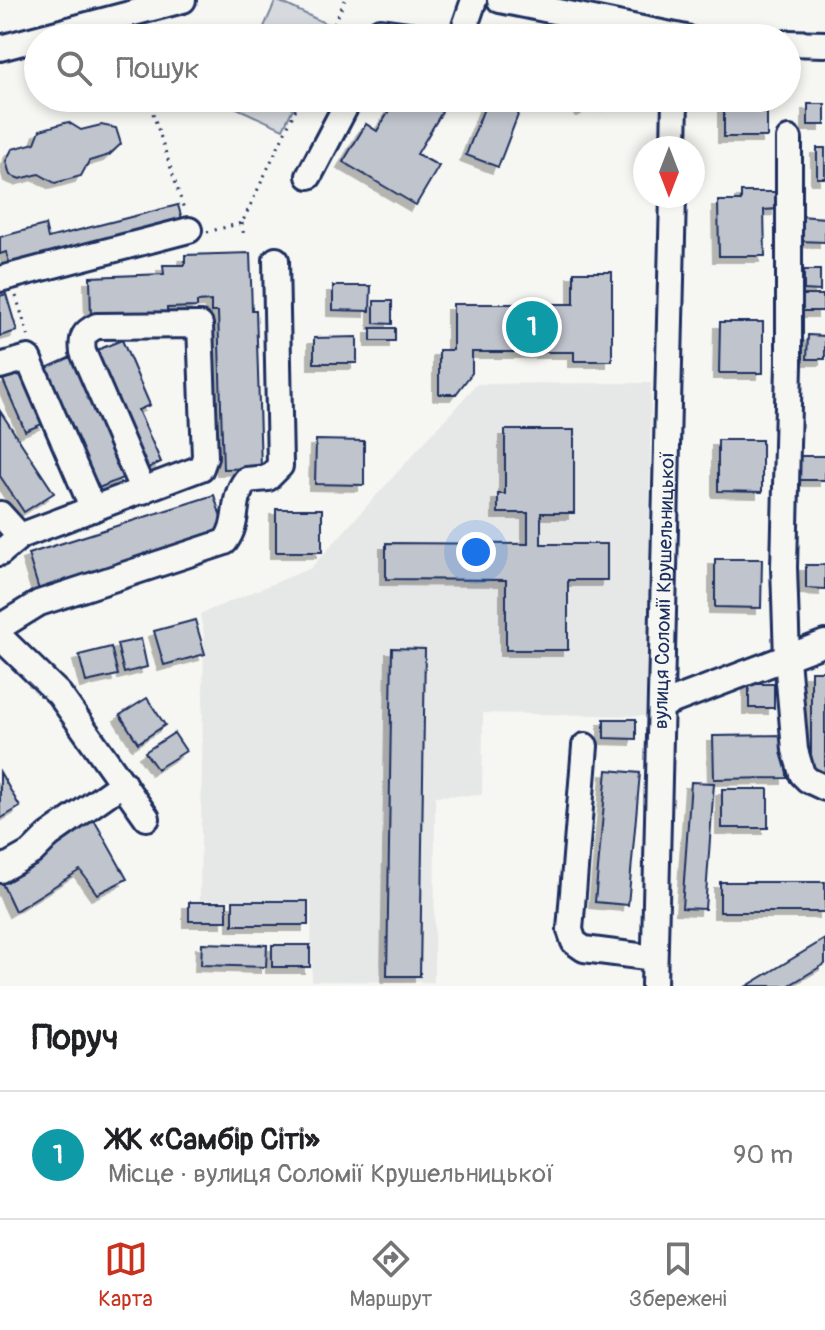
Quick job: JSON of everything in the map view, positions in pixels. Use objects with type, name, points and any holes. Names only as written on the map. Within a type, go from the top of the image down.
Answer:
[{"type":"street","points":[[73,24],[124,7],[183,0]]},
{"type":"street","points":[[466,24],[474,0]]},
{"type":"street","points":[[500,0],[610,24]]},
{"type":"street","points":[[0,48],[24,40]]},
{"type":"street","points":[[801,43],[825,44]]},
{"type":"street","points":[[309,176],[343,112]]},
{"type":"street","points":[[674,136],[675,112]]},
{"type":"street","points":[[789,139],[789,364],[784,567],[787,659],[795,750],[802,774],[825,788]]},
{"type":"street","name":"вулиця Соломії Крушельницької","points":[[654,986],[673,208]]},
{"type":"street","points":[[0,279],[189,230]]},
{"type":"street","points":[[0,627],[39,603],[225,542],[235,529],[237,493],[246,480],[268,478],[280,466],[276,260]]},
{"type":"street","points":[[0,553],[20,536],[143,491],[201,468],[205,457],[200,325],[97,326],[87,331],[82,340],[83,352],[143,491]]},
{"type":"street","points":[[0,366],[28,358],[93,509]]},
{"type":"street","points":[[0,514],[20,536]]},
{"type":"street","points":[[0,637],[59,694],[147,818]]},
{"type":"street","points":[[662,705],[825,643]]},
{"type":"street","points":[[585,746],[570,930],[574,942],[584,949],[654,958]]},
{"type":"street","points":[[0,870],[32,852],[49,835],[123,783]]},
{"type":"path","points":[[334,24],[345,0]]},
{"type":"path","points":[[152,112],[189,230]]},
{"type":"path","points":[[242,223],[244,238]]},
{"type":"shaded area","points":[[276,0],[327,24],[265,24]]},
{"type":"shaded area","points":[[246,112],[291,112],[283,129]]},
{"type":"shaded area","points":[[651,383],[647,716],[483,713],[482,795],[435,796],[434,982],[312,981],[311,900],[200,900],[204,634],[200,614],[311,568],[477,384]]},
{"type":"building","points":[[808,104],[825,104],[825,125],[808,125]]},
{"type":"building","points":[[389,112],[442,112],[417,154],[439,166],[416,205],[343,162],[366,124],[377,131]]},
{"type":"building","points":[[483,112],[519,112],[498,167],[466,155]]},
{"type":"building","points":[[724,112],[767,112],[767,137],[724,137]]},
{"type":"building","points":[[68,122],[81,130],[101,125],[116,128],[121,144],[109,155],[89,161],[81,176],[55,183],[39,174],[20,179],[10,175],[6,161],[12,149],[35,143],[40,130]]},
{"type":"building","points":[[817,148],[825,148],[825,178],[817,178]]},
{"type":"building","points":[[741,192],[778,192],[778,209],[764,210],[765,256],[719,256],[718,201],[741,201]]},
{"type":"building","points":[[178,205],[184,226],[10,265],[6,252],[0,254],[0,237],[45,225],[48,238]]},
{"type":"building","points":[[800,216],[825,218],[825,242],[799,241]]},
{"type":"building","points":[[250,253],[252,310],[256,310],[261,468],[223,469],[218,312],[211,312],[211,301],[197,302],[197,307],[167,308],[167,315],[91,318],[90,277],[164,274],[163,265],[185,265],[185,255]]},
{"type":"building","points":[[804,270],[820,270],[820,291],[804,290]]},
{"type":"building","points":[[574,272],[612,272],[612,361],[574,361],[574,352],[472,352],[472,373],[456,394],[439,394],[439,350],[453,350],[453,304],[574,304]]},
{"type":"building","points":[[333,286],[371,286],[370,311],[333,310]]},
{"type":"building","points":[[6,294],[17,331],[0,336],[0,296]]},
{"type":"building","points":[[803,295],[823,295],[823,311],[803,311]]},
{"type":"building","points":[[374,301],[392,301],[392,324],[374,323]]},
{"type":"building","points":[[720,322],[763,322],[763,373],[719,373]]},
{"type":"building","points":[[371,328],[395,328],[395,341],[371,341]]},
{"type":"building","points":[[808,335],[825,336],[825,359],[807,359]]},
{"type":"building","points":[[357,337],[357,363],[314,363],[314,338]]},
{"type":"building","points":[[122,340],[150,405],[138,410],[161,462],[144,470],[92,352]]},
{"type":"building","points":[[73,356],[125,477],[94,490],[42,370]]},
{"type":"building","points":[[22,371],[45,423],[25,431],[3,380]]},
{"type":"building","points":[[0,411],[54,493],[24,512],[0,476]]},
{"type":"building","points":[[505,430],[574,430],[574,513],[541,513],[541,544],[607,544],[607,580],[568,580],[568,650],[506,650],[506,580],[386,579],[386,543],[528,544],[528,513],[498,513],[498,494],[505,494]]},
{"type":"building","points":[[316,440],[364,441],[364,485],[315,484]]},
{"type":"building","points":[[718,440],[762,440],[762,492],[718,491]]},
{"type":"building","points":[[794,456],[825,456],[825,480],[794,480]]},
{"type":"building","points":[[214,495],[225,530],[39,590],[28,554]]},
{"type":"building","points":[[276,509],[322,509],[322,552],[276,552]]},
{"type":"building","points":[[715,559],[762,559],[761,608],[715,607]]},
{"type":"building","points":[[806,565],[825,565],[825,589],[806,588]]},
{"type":"building","points":[[195,620],[205,654],[164,665],[154,631]]},
{"type":"building","points":[[141,639],[147,667],[124,673],[117,644]]},
{"type":"building","points":[[111,647],[118,675],[86,682],[79,655]]},
{"type":"building","points":[[392,648],[425,649],[420,976],[387,976]]},
{"type":"building","points":[[811,671],[825,671],[825,774],[811,774]]},
{"type":"building","points":[[749,684],[774,684],[774,708],[749,708]]},
{"type":"building","points":[[147,698],[165,725],[138,743],[120,715]]},
{"type":"building","points":[[604,719],[636,719],[636,739],[604,738]]},
{"type":"building","points":[[174,733],[186,751],[157,769],[145,752]]},
{"type":"building","points":[[786,735],[787,778],[714,779],[713,736]]},
{"type":"building","points":[[607,770],[640,773],[628,905],[595,902]]},
{"type":"building","points":[[0,772],[20,807],[0,819]]},
{"type":"building","points":[[691,782],[714,783],[705,909],[682,908]]},
{"type":"building","points":[[722,789],[768,789],[768,828],[722,828]]},
{"type":"building","points":[[93,818],[127,879],[97,894],[80,870],[15,911],[0,879]]},
{"type":"building","points":[[720,882],[825,882],[825,912],[720,912]]},
{"type":"building","points":[[233,901],[308,901],[308,925],[233,925]]},
{"type":"building","points":[[189,902],[227,902],[227,921],[189,921]]},
{"type":"building","points":[[825,939],[825,964],[788,986],[747,986]]},
{"type":"building","points":[[202,943],[267,945],[266,967],[201,965]]},
{"type":"building","points":[[272,945],[310,945],[310,967],[272,967]]},
{"type":"place","name":"ЖК «Самбір Сіті»","points":[[532,327]]}]
